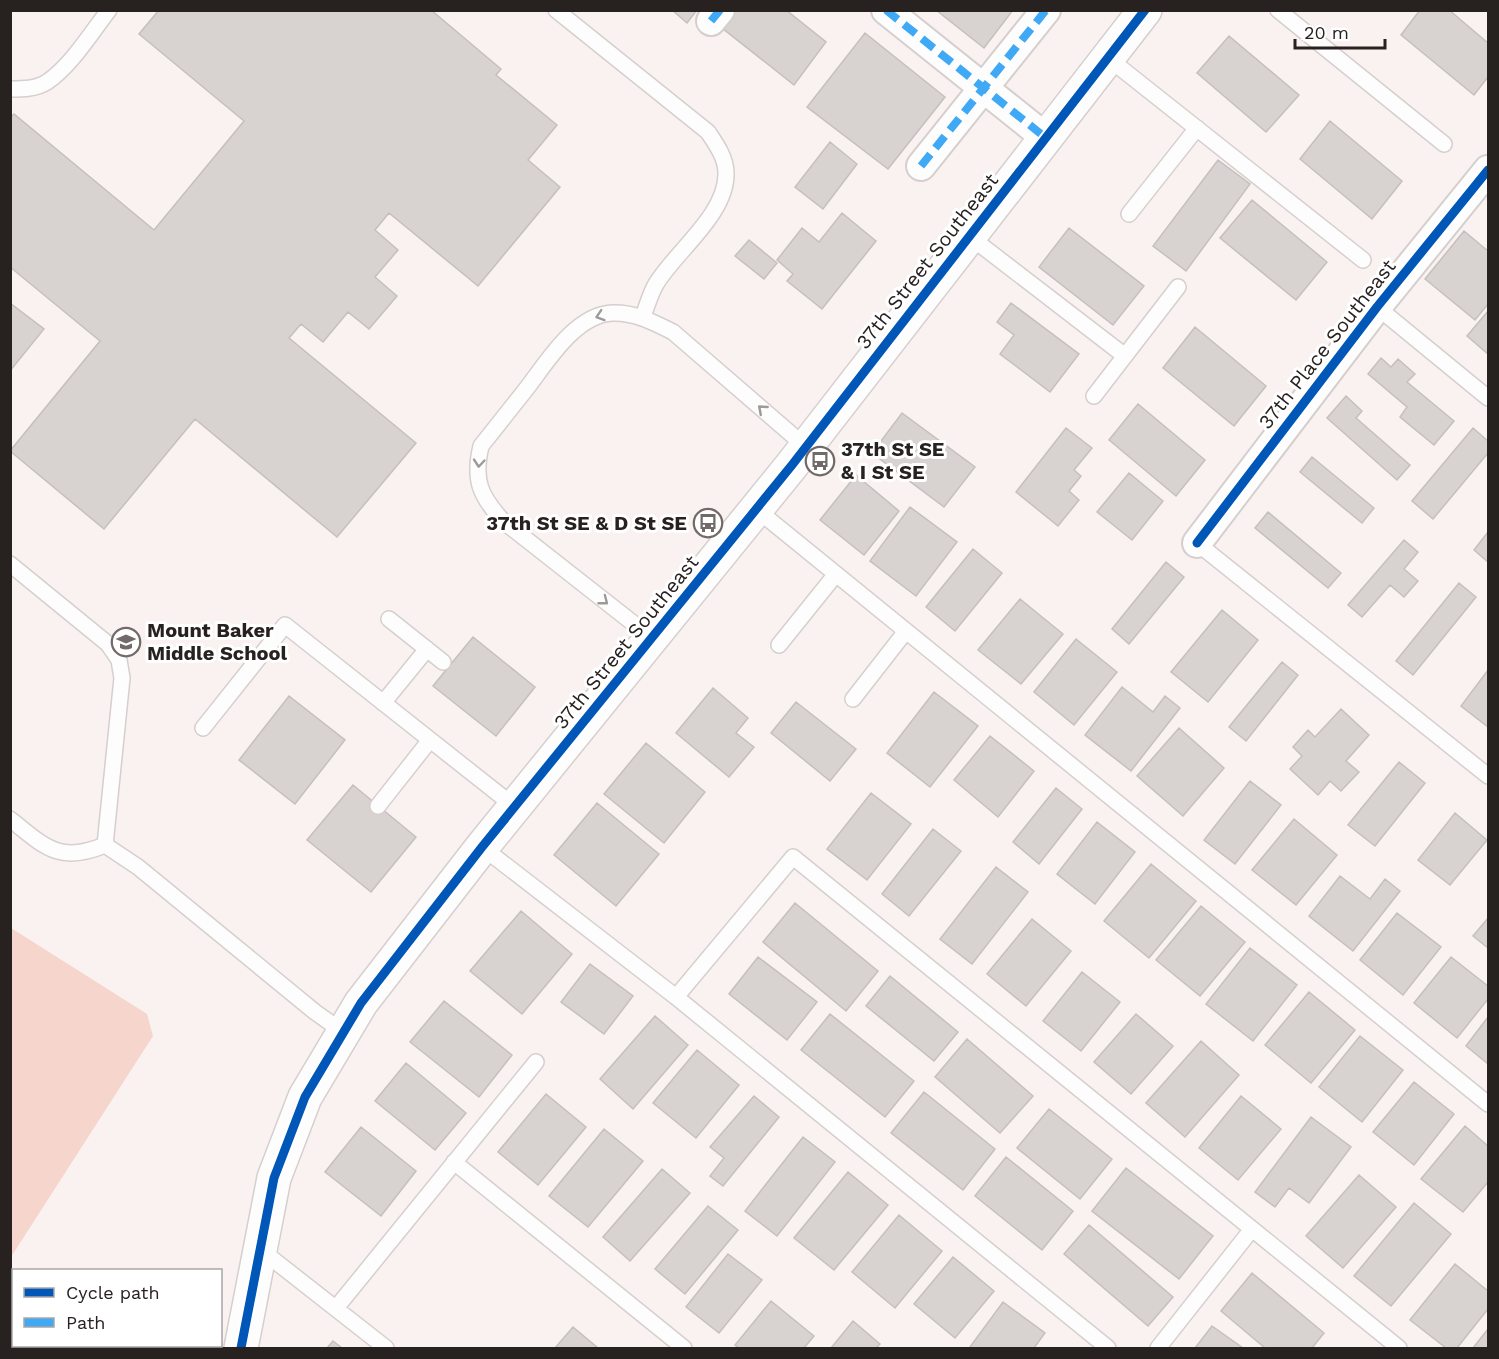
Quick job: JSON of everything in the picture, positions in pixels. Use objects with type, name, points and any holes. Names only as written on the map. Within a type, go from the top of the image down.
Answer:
[{"type":"street","points":[[886,10],[1046,138]]},
{"type":"street","points":[[921,166],[1046,10]]},
{"type":"street","name":"37th Street Southeast","points":[[241,1348],[274,1178],[305,1097],[361,1003],[482,848],[806,447],[1145,10]]},
{"type":"street","name":"37th Place Southeast","points":[[1197,543],[1377,307],[1488,170]]},
{"type":"lane","points":[[10,89],[29,89],[46,82],[64,66],[109,10]]},
{"type":"lane","points":[[556,10],[708,132],[720,150],[726,171],[724,190],[717,206],[656,284],[642,318]]},
{"type":"lane","points":[[1278,10],[1444,144]]},
{"type":"lane","points":[[1108,58],[1363,260]]},
{"type":"lane","points":[[1129,214],[1197,128]]},
{"type":"lane","points":[[969,236],[1125,356]]},
{"type":"lane","points":[[1094,396],[1178,287]]},
{"type":"lane","points":[[1377,307],[1488,398]]},
{"type":"lane","points":[[652,638],[503,521],[489,506],[481,490],[476,466],[481,446],[565,339],[592,318],[609,313],[629,314],[642,318],[672,332],[806,447]]},
{"type":"lane","points":[[756,510],[1488,1104]]},
{"type":"lane","points":[[1197,543],[1488,776]]},
{"type":"lane","points":[[10,564],[108,644],[119,660],[122,678],[105,845]]},
{"type":"lane","points":[[779,645],[836,574]]},
{"type":"lane","points":[[389,619],[443,662]]},
{"type":"lane","points":[[203,728],[285,625],[515,807]]},
{"type":"lane","points":[[853,699],[906,631]]},
{"type":"lane","points":[[383,703],[427,649]]},
{"type":"lane","points":[[378,806],[430,740]]},
{"type":"lane","points":[[10,819],[52,850],[85,853],[105,845]]},
{"type":"lane","points":[[105,845],[138,867],[315,1012],[343,1032]]},
{"type":"lane","points":[[482,848],[676,997],[1108,1348]]},
{"type":"lane","points":[[676,997],[793,857],[1399,1348]]},
{"type":"lane","points":[[336,1308],[536,1062]]},
{"type":"lane","points":[[454,1162],[684,1348]]},
{"type":"lane","points":[[1158,1348],[1252,1229]]},
{"type":"lane","points":[[261,1250],[386,1348]]},
{"type":"shaded area","points":[[11,928],[147,1014],[153,1036],[11,1257]]},
{"type":"building","points":[[159,10],[431,10],[501,69],[496,75],[557,125],[528,160],[560,187],[478,286],[389,213],[375,230],[398,250],[375,277],[397,296],[369,329],[348,312],[323,342],[301,324],[289,338],[416,443],[337,537],[195,419],[104,529],[10,451],[100,341],[10,267],[10,118],[14,114],[154,230],[244,121],[139,34]]},
{"type":"building","points":[[672,10],[697,10],[687,23]]},
{"type":"building","points":[[735,10],[786,10],[826,42],[794,85],[722,28]]},
{"type":"building","points":[[936,10],[1013,10],[984,48]]},
{"type":"building","points":[[1420,10],[1449,10],[1488,43],[1488,77],[1474,95],[1401,35]]},
{"type":"building","points":[[865,33],[945,97],[888,169],[807,107]]},
{"type":"building","points":[[1229,36],[1299,95],[1266,132],[1197,73]]},
{"type":"building","points":[[1330,121],[1402,181],[1372,219],[1300,159]]},
{"type":"building","points":[[830,142],[857,164],[823,209],[795,187]]},
{"type":"building","points":[[1218,160],[1250,184],[1186,271],[1153,246]]},
{"type":"building","points":[[1252,200],[1327,262],[1296,300],[1220,238]]},
{"type":"building","points":[[842,213],[876,241],[822,309],[787,281],[793,274],[777,260],[802,228],[819,242]]},
{"type":"building","points":[[1069,228],[1144,286],[1113,325],[1039,267]]},
{"type":"building","points":[[1464,231],[1488,251],[1488,304],[1475,320],[1425,279]]},
{"type":"building","points":[[749,240],[777,263],[764,279],[735,256]]},
{"type":"building","points":[[10,303],[44,329],[10,371]]},
{"type":"building","points":[[1011,303],[1079,354],[1050,392],[1000,354],[1014,335],[997,322]]},
{"type":"building","points":[[1488,311],[1488,354],[1467,336]]},
{"type":"building","points":[[1195,327],[1266,386],[1234,426],[1163,368]]},
{"type":"building","points":[[1381,358],[1391,367],[1398,359],[1415,374],[1407,382],[1454,421],[1434,445],[1400,417],[1407,407],[1368,374]]},
{"type":"building","points":[[1346,396],[1362,411],[1356,418],[1410,465],[1397,480],[1327,418]]},
{"type":"building","points":[[1138,404],[1205,460],[1176,496],[1109,440]]},
{"type":"building","points":[[902,413],[975,467],[944,507],[872,453]]},
{"type":"building","points":[[1066,428],[1092,448],[1074,470],[1081,476],[1069,491],[1079,500],[1058,526],[1016,492]]},
{"type":"building","points":[[1473,428],[1488,441],[1488,453],[1433,519],[1412,501]]},
{"type":"building","points":[[1312,457],[1374,508],[1362,523],[1300,472]]},
{"type":"building","points":[[1129,473],[1163,501],[1132,540],[1097,512]]},
{"type":"building","points":[[856,475],[899,511],[864,555],[820,520]]},
{"type":"building","points":[[910,507],[957,542],[916,596],[870,561]]},
{"type":"building","points":[[1268,512],[1341,573],[1328,588],[1255,528]]},
{"type":"building","points":[[1488,532],[1488,562],[1474,550]]},
{"type":"building","points":[[1404,540],[1418,552],[1404,569],[1418,581],[1404,597],[1390,585],[1362,617],[1348,605]]},
{"type":"building","points":[[973,549],[1002,573],[955,631],[926,607]]},
{"type":"building","points":[[1166,562],[1184,577],[1129,644],[1112,629]]},
{"type":"building","points":[[1459,583],[1476,597],[1413,675],[1396,661]]},
{"type":"building","points":[[1020,599],[1063,634],[1021,684],[978,650]]},
{"type":"building","points":[[1222,610],[1258,640],[1208,702],[1171,672]]},
{"type":"building","points":[[473,637],[535,687],[496,736],[433,686]]},
{"type":"building","points":[[1076,639],[1117,672],[1074,725],[1034,692]]},
{"type":"building","points":[[1282,662],[1298,675],[1246,741],[1229,727]]},
{"type":"building","points":[[1488,670],[1488,727],[1461,706]]},
{"type":"building","points":[[1122,687],[1153,712],[1165,696],[1180,708],[1131,771],[1085,735]]},
{"type":"building","points":[[713,688],[748,718],[736,733],[754,747],[729,777],[676,733]]},
{"type":"building","points":[[934,692],[978,726],[930,787],[887,753]]},
{"type":"building","points":[[289,696],[345,740],[295,804],[239,760]]},
{"type":"building","points":[[796,702],[856,749],[830,781],[771,733]]},
{"type":"building","points":[[1341,709],[1369,735],[1346,761],[1359,772],[1341,791],[1330,781],[1318,795],[1290,769],[1302,756],[1293,747],[1308,730],[1315,737]]},
{"type":"building","points":[[1179,728],[1224,768],[1183,816],[1137,776]]},
{"type":"building","points":[[990,736],[1034,771],[998,817],[954,780]]},
{"type":"building","points":[[646,743],[705,792],[664,843],[604,794]]},
{"type":"building","points":[[1399,762],[1425,783],[1375,846],[1348,825]]},
{"type":"building","points":[[1250,781],[1281,805],[1235,864],[1204,840]]},
{"type":"building","points":[[353,785],[416,837],[371,892],[307,840]]},
{"type":"building","points":[[1056,788],[1082,809],[1039,864],[1013,842]]},
{"type":"building","points":[[871,793],[911,824],[867,880],[827,849]]},
{"type":"building","points":[[597,803],[659,854],[616,906],[554,855]]},
{"type":"building","points":[[1455,813],[1487,840],[1450,885],[1418,860]]},
{"type":"building","points":[[1294,819],[1337,855],[1296,905],[1252,870]]},
{"type":"building","points":[[1097,822],[1135,852],[1095,904],[1057,874]]},
{"type":"building","points":[[933,829],[961,851],[909,916],[882,894]]},
{"type":"building","points":[[1151,864],[1196,901],[1149,958],[1104,921]]},
{"type":"building","points":[[996,867],[1028,892],[972,964],[940,939]]},
{"type":"building","points":[[1340,876],[1370,899],[1385,879],[1400,891],[1353,951],[1309,916]]},
{"type":"building","points":[[795,903],[878,971],[846,1011],[763,942]]},
{"type":"building","points":[[1201,906],[1245,942],[1200,996],[1156,960]]},
{"type":"building","points":[[521,911],[572,954],[522,1014],[470,971]]},
{"type":"building","points":[[1397,913],[1441,947],[1403,995],[1360,960]]},
{"type":"building","points":[[1488,918],[1488,948],[1473,936]]},
{"type":"building","points":[[1032,919],[1071,951],[1026,1006],[987,974]]},
{"type":"building","points":[[1250,948],[1297,985],[1253,1041],[1206,1004]]},
{"type":"building","points":[[758,957],[817,1002],[787,1040],[729,994]]},
{"type":"building","points":[[1451,957],[1488,986],[1488,999],[1457,1038],[1414,1003]]},
{"type":"building","points":[[590,964],[633,996],[604,1034],[561,1002]]},
{"type":"building","points":[[1082,972],[1120,1002],[1081,1051],[1043,1021]]},
{"type":"building","points":[[890,976],[958,1032],[934,1061],[866,1006]]},
{"type":"building","points":[[1309,992],[1355,1030],[1311,1083],[1265,1045]]},
{"type":"building","points":[[444,1001],[512,1055],[479,1097],[410,1042]]},
{"type":"building","points":[[830,1014],[914,1081],[885,1117],[801,1050]]},
{"type":"building","points":[[1136,1014],[1173,1046],[1131,1094],[1094,1062]]},
{"type":"building","points":[[655,1016],[688,1045],[633,1109],[600,1079]]},
{"type":"building","points":[[1488,1017],[1488,1064],[1466,1046]]},
{"type":"building","points":[[1360,1036],[1403,1070],[1362,1122],[1319,1087]]},
{"type":"building","points":[[967,1039],[1033,1096],[1000,1133],[935,1077]]},
{"type":"building","points":[[1201,1041],[1239,1075],[1185,1137],[1146,1103]]},
{"type":"building","points":[[697,1050],[739,1085],[696,1138],[653,1103]]},
{"type":"building","points":[[406,1063],[466,1113],[435,1150],[375,1101]]},
{"type":"building","points":[[1414,1082],[1454,1114],[1414,1165],[1373,1132]]},
{"type":"building","points":[[924,1092],[995,1149],[963,1190],[891,1133]]},
{"type":"building","points":[[546,1094],[586,1127],[538,1185],[498,1152]]},
{"type":"building","points":[[754,1096],[779,1117],[723,1186],[710,1176],[724,1158],[710,1147]]},
{"type":"building","points":[[1241,1096],[1281,1129],[1238,1180],[1199,1148]]},
{"type":"building","points":[[1049,1109],[1112,1159],[1080,1199],[1017,1148]]},
{"type":"building","points":[[1311,1117],[1351,1147],[1309,1203],[1289,1188],[1275,1207],[1255,1192]]},
{"type":"building","points":[[1465,1126],[1488,1146],[1488,1182],[1463,1212],[1421,1179]]},
{"type":"building","points":[[361,1127],[416,1171],[381,1216],[325,1172]]},
{"type":"building","points":[[604,1129],[643,1161],[588,1227],[549,1196]]},
{"type":"building","points":[[803,1137],[835,1162],[777,1236],[745,1211]]},
{"type":"building","points":[[1006,1157],[1073,1211],[1042,1250],[975,1196]]},
{"type":"building","points":[[1126,1168],[1213,1236],[1179,1279],[1092,1211]]},
{"type":"building","points":[[662,1169],[690,1193],[630,1261],[603,1237]]},
{"type":"building","points":[[848,1172],[888,1205],[834,1270],[794,1238]]},
{"type":"building","points":[[1359,1175],[1396,1207],[1343,1268],[1306,1236]]},
{"type":"building","points":[[1414,1203],[1451,1234],[1391,1306],[1354,1276]]},
{"type":"building","points":[[708,1206],[738,1230],[685,1294],[655,1269]]},
{"type":"building","points":[[899,1215],[942,1251],[895,1308],[852,1272]]},
{"type":"building","points":[[1089,1225],[1173,1297],[1148,1326],[1064,1254]]},
{"type":"building","points":[[728,1254],[762,1280],[719,1333],[686,1307]]},
{"type":"building","points":[[953,1257],[994,1291],[955,1338],[914,1304]]},
{"type":"building","points":[[1455,1264],[1488,1291],[1488,1309],[1457,1348],[1446,1348],[1410,1320]]},
{"type":"building","points":[[1252,1273],[1324,1333],[1312,1348],[1265,1348],[1221,1311]]},
{"type":"building","points":[[771,1301],[814,1336],[804,1348],[739,1348],[735,1345]]},
{"type":"building","points":[[1003,1302],[1045,1333],[1034,1348],[970,1347]]},
{"type":"building","points":[[853,1321],[880,1344],[876,1348],[831,1348]]},
{"type":"building","points":[[1212,1326],[1243,1348],[1195,1348]]},
{"type":"building","points":[[573,1327],[598,1348],[555,1348]]},
{"type":"building","points":[[1488,1329],[1488,1348],[1473,1348]]},
{"type":"building","points":[[333,1341],[342,1348],[327,1348]]},
{"type":"marked path","points":[[711,21],[720,10]]},
{"type":"marked path","points":[[886,10],[1046,138]]},
{"type":"marked path","points":[[921,166],[1046,10]]},
{"type":"cycle path","points":[[241,1348],[274,1178],[305,1097],[361,1003],[482,847],[792,465],[1145,10]]},
{"type":"cycle path","points":[[1197,543],[1377,307],[1488,170]]},
{"type":"place","name":"37th St SE & I St SE","points":[[820,461]]},
{"type":"place","name":"37th St SE & D St SE","points":[[708,523]]},
{"type":"place","name":"Mount Baker Middle School","points":[[126,642]]}]
